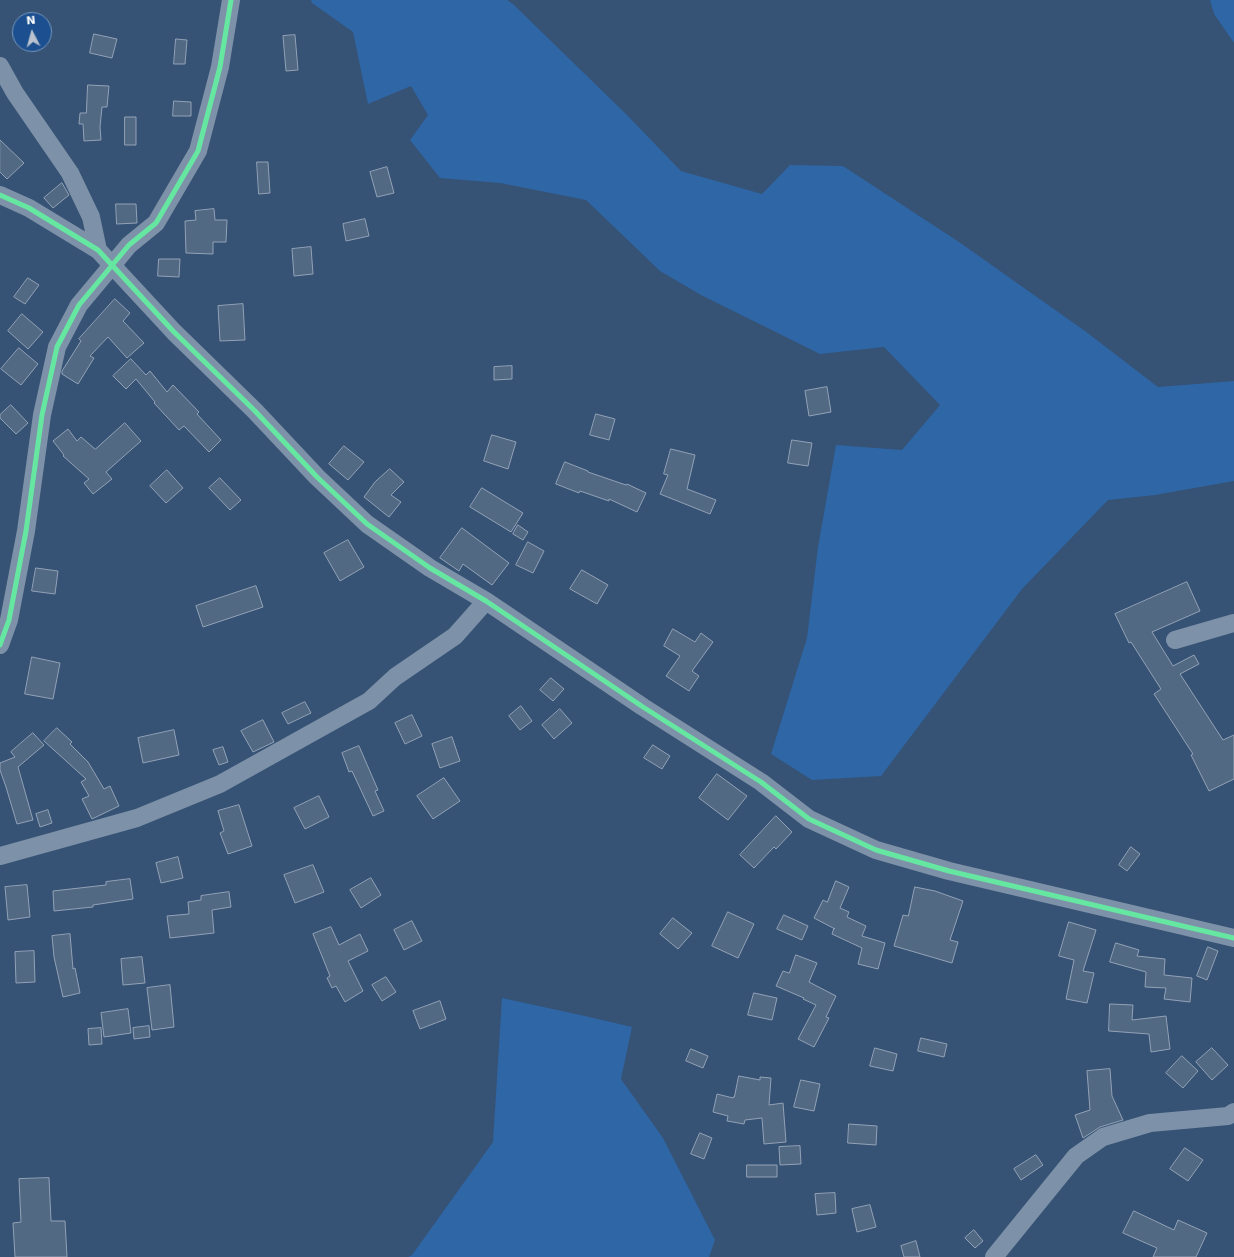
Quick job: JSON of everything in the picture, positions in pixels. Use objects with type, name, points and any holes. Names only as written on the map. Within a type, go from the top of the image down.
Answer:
[{"type":"street","points":[[0,645],[9,620],[26,531],[42,415],[57,347],[79,305],[129,245],[156,223],[198,151],[220,67],[231,0]]},
{"type":"street","points":[[0,66],[14,93],[70,173],[91,217],[98,250]]},
{"type":"street","points":[[0,195],[29,208],[98,250],[174,332],[254,411],[317,477],[367,524],[430,568],[486,601],[643,707],[761,782],[809,819],[870,847],[949,871],[1234,938]]},
{"type":"street","points":[[0,856],[137,818],[220,784],[369,701],[395,677],[455,636],[486,601]]},
{"type":"street","points":[[1175,640],[1234,623]]},
{"type":"street","points":[[994,1257],[1045,1192],[1076,1156],[1104,1137],[1150,1124],[1228,1116],[1234,1112]]},
{"type":"shaded area","points":[[311,0],[507,0],[513,4],[627,115],[681,171],[762,194],[790,165],[843,166],[959,242],[1085,331],[1158,387],[1234,381],[1234,481],[1155,495],[1108,500],[1022,589],[881,776],[812,780],[771,754],[807,638],[818,547],[836,445],[902,450],[940,405],[884,347],[820,354],[701,295],[660,271],[586,200],[500,183],[440,178],[410,140],[428,115],[411,86],[368,104],[353,32],[312,3]]},
{"type":"shaded area","points":[[1210,0],[1234,0],[1234,43],[1214,14]]},
{"type":"shaded area","points":[[502,998],[632,1027],[621,1079],[663,1138],[715,1240],[709,1257],[408,1257],[412,1255],[493,1142]]},
{"type":"building","points":[[94,34],[117,39],[112,58],[90,53]]},
{"type":"building","points":[[295,35],[298,70],[286,71],[283,36]]},
{"type":"building","points":[[176,39],[187,40],[185,64],[174,64]]},
{"type":"building","points":[[88,85],[109,86],[107,107],[102,107],[100,127],[101,140],[84,141],[83,124],[79,124],[80,113],[86,113]]},
{"type":"building","points":[[174,101],[191,102],[191,116],[173,116]]},
{"type":"building","points":[[125,117],[136,117],[136,145],[125,145]]},
{"type":"building","points":[[0,140],[24,163],[7,179],[0,172]]},
{"type":"building","points":[[257,162],[268,162],[270,193],[259,194]]},
{"type":"building","points":[[387,167],[394,193],[377,197],[370,172]]},
{"type":"building","points":[[62,183],[69,195],[53,208],[44,198]]},
{"type":"building","points":[[116,204],[136,204],[137,223],[117,224]]},
{"type":"building","points":[[214,209],[215,220],[227,220],[226,242],[213,242],[213,254],[186,253],[185,221],[196,220],[195,211]]},
{"type":"building","points":[[365,219],[369,236],[346,241],[343,224]]},
{"type":"building","points":[[311,247],[313,274],[294,276],[292,249]]},
{"type":"building","points":[[159,259],[180,259],[179,277],[158,276]]},
{"type":"building","points":[[28,278],[39,285],[25,304],[14,297]]},
{"type":"building","points":[[115,299],[130,313],[123,321],[144,343],[127,358],[108,337],[90,356],[94,358],[78,384],[62,374],[62,371],[81,341],[79,339]]},
{"type":"building","points":[[243,304],[245,340],[220,341],[218,306]]},
{"type":"building","points":[[22,314],[43,332],[28,349],[8,331]]},
{"type":"building","points":[[19,348],[38,364],[21,385],[1,369]]},
{"type":"building","points":[[131,359],[146,375],[150,371],[167,392],[173,385],[199,412],[197,414],[221,440],[209,452],[184,426],[179,430],[154,403],[155,402],[136,379],[126,389],[113,376]]},
{"type":"building","points":[[512,366],[512,379],[494,380],[494,367]]},
{"type":"building","points":[[827,387],[831,412],[809,416],[805,391]]},
{"type":"building","points":[[11,405],[28,423],[16,434],[0,418],[0,415]]},
{"type":"building","points":[[596,414],[615,419],[609,440],[590,435]]},
{"type":"building","points":[[125,423],[141,441],[106,472],[112,479],[93,494],[84,483],[89,479],[63,456],[64,455],[53,441],[68,429],[77,441],[81,437],[95,449]]},
{"type":"building","points":[[492,435],[516,442],[508,469],[484,461]]},
{"type":"building","points":[[792,440],[812,443],[808,466],[788,463]]},
{"type":"building","points":[[344,446],[364,462],[348,480],[329,464]]},
{"type":"building","points":[[671,449],[695,455],[687,489],[716,500],[710,514],[660,494],[668,475],[664,474]]},
{"type":"building","points":[[565,462],[588,472],[626,485],[627,484],[646,493],[637,512],[609,499],[609,501],[580,491],[579,493],[556,484]]},
{"type":"building","points":[[390,469],[404,482],[391,495],[401,502],[389,517],[364,497],[375,482]]},
{"type":"building","points":[[167,470],[183,488],[166,503],[150,486]]},
{"type":"building","points":[[220,478],[241,500],[230,510],[209,488]]},
{"type":"building","points":[[482,488],[523,513],[511,532],[470,507]]},
{"type":"building","points":[[518,525],[528,532],[523,540],[513,534]]},
{"type":"building","points":[[462,528],[509,563],[492,585],[463,564],[459,571],[440,558]]},
{"type":"building","points":[[348,540],[364,567],[340,581],[324,553]]},
{"type":"building","points":[[528,542],[544,551],[533,573],[516,565]]},
{"type":"building","points":[[36,568],[58,571],[55,594],[32,591]]},
{"type":"building","points":[[582,570],[608,585],[597,604],[570,589]]},
{"type":"building","points":[[1187,582],[1200,611],[1152,632],[1173,666],[1194,655],[1199,664],[1180,674],[1223,740],[1234,735],[1234,779],[1209,791],[1191,755],[1193,754],[1154,694],[1161,689],[1131,642],[1129,643],[1115,614]]},
{"type":"building","points":[[256,586],[263,607],[203,627],[196,606]]},
{"type":"building","points":[[673,629],[695,642],[701,633],[713,642],[692,671],[699,676],[689,691],[666,676],[680,656],[664,646]]},
{"type":"building","points":[[32,657],[60,663],[53,699],[25,694]]},
{"type":"building","points":[[551,678],[564,689],[553,701],[540,690]]},
{"type":"building","points":[[305,702],[311,713],[288,724],[282,713]]},
{"type":"building","points":[[521,706],[532,721],[520,730],[509,716]]},
{"type":"building","points":[[560,709],[572,723],[554,739],[542,725]]},
{"type":"building","points":[[412,715],[422,736],[405,744],[395,723]]},
{"type":"building","points":[[263,720],[274,742],[253,752],[241,731]]},
{"type":"building","points":[[57,728],[72,742],[70,744],[88,762],[104,789],[110,786],[119,806],[92,819],[82,799],[89,796],[81,782],[86,779],[44,741]]},
{"type":"building","points":[[174,730],[179,755],[143,763],[138,738]]},
{"type":"building","points":[[33,733],[44,745],[18,767],[33,820],[17,824],[0,770],[0,763],[15,757],[11,752]]},
{"type":"building","points":[[452,737],[460,761],[440,768],[432,744]]},
{"type":"building","points":[[653,745],[670,756],[662,769],[644,758]]},
{"type":"building","points":[[359,746],[378,790],[375,791],[384,811],[373,816],[352,771],[349,772],[342,753]]},
{"type":"building","points":[[223,747],[228,762],[219,765],[213,750]]},
{"type":"building","points":[[717,774],[747,796],[728,820],[699,798]]},
{"type":"building","points":[[444,778],[460,801],[433,819],[417,796]]},
{"type":"building","points":[[319,796],[329,817],[305,829],[294,808]]},
{"type":"building","points":[[239,805],[252,846],[228,854],[220,833],[224,831],[218,811]]},
{"type":"building","points":[[48,810],[52,823],[40,827],[36,814]]},
{"type":"building","points":[[776,816],[792,832],[776,849],[774,847],[754,868],[740,855]]},
{"type":"building","points":[[1131,847],[1140,854],[1127,871],[1119,865]]},
{"type":"building","points":[[178,857],[183,878],[161,883],[156,863]]},
{"type":"building","points":[[313,865],[324,892],[295,903],[284,875]]},
{"type":"building","points":[[371,878],[381,895],[361,908],[350,890]]},
{"type":"building","points":[[130,879],[133,899],[93,905],[93,907],[54,911],[53,891],[106,885],[106,882]]},
{"type":"building","points":[[836,881],[849,887],[840,908],[849,912],[847,917],[866,926],[862,936],[885,943],[878,969],[858,964],[862,948],[832,934],[834,928],[814,918],[823,900],[827,902]]},
{"type":"building","points":[[27,885],[30,917],[8,920],[5,887]]},
{"type":"building","points":[[915,887],[935,891],[963,901],[950,940],[958,942],[952,963],[894,946],[903,915],[908,916]]},
{"type":"building","points":[[229,892],[231,907],[212,910],[214,933],[170,938],[167,916],[189,914],[188,902],[201,900],[201,896]]},
{"type":"building","points":[[728,912],[754,924],[738,958],[712,946]]},
{"type":"building","points":[[784,915],[808,926],[802,940],[777,929]]},
{"type":"building","points":[[673,918],[692,933],[678,949],[660,934]]},
{"type":"building","points":[[412,921],[422,941],[404,950],[394,930]]},
{"type":"building","points":[[1069,922],[1096,930],[1083,971],[1094,973],[1087,1003],[1066,999],[1074,960],[1059,956]]},
{"type":"building","points":[[331,927],[339,945],[360,934],[368,951],[348,961],[363,991],[345,1002],[336,986],[332,988],[327,978],[330,976],[313,934]]},
{"type":"building","points":[[70,934],[73,969],[75,968],[80,993],[63,997],[54,957],[52,936]]},
{"type":"building","points":[[1116,943],[1139,950],[1137,956],[1165,959],[1164,975],[1192,978],[1190,1002],[1164,999],[1166,988],[1145,987],[1146,972],[1110,962]]},
{"type":"building","points":[[1208,947],[1218,951],[1207,980],[1197,976]]},
{"type":"building","points":[[34,951],[35,982],[16,983],[15,952]]},
{"type":"building","points":[[796,955],[817,963],[809,982],[836,996],[826,1017],[829,1018],[814,1047],[798,1039],[816,1005],[776,986],[783,971],[789,973]]},
{"type":"building","points":[[142,957],[145,983],[123,985],[121,959]]},
{"type":"building","points":[[386,977],[396,992],[382,1001],[372,985]]},
{"type":"building","points":[[170,985],[174,1027],[152,1030],[147,988]]},
{"type":"building","points":[[754,993],[777,998],[772,1020],[748,1015]]},
{"type":"building","points":[[440,1001],[446,1019],[420,1029],[413,1011]]},
{"type":"building","points":[[1110,1004],[1133,1005],[1132,1020],[1166,1016],[1170,1049],[1151,1052],[1149,1034],[1109,1031]]},
{"type":"building","points":[[128,1009],[131,1033],[104,1037],[101,1013]]},
{"type":"building","points":[[149,1026],[150,1037],[134,1039],[133,1028]]},
{"type":"building","points":[[101,1028],[102,1044],[89,1045],[88,1029]]},
{"type":"building","points":[[921,1038],[947,1044],[944,1057],[918,1051]]},
{"type":"building","points":[[875,1048],[897,1054],[893,1071],[870,1066]]},
{"type":"building","points":[[1212,1048],[1228,1065],[1212,1080],[1196,1062]]},
{"type":"building","points":[[691,1049],[708,1056],[703,1068],[686,1061]]},
{"type":"building","points":[[1182,1056],[1198,1071],[1183,1088],[1166,1073]]},
{"type":"building","points":[[1110,1069],[1112,1096],[1123,1120],[1100,1127],[1083,1138],[1075,1115],[1090,1110],[1087,1071]]},
{"type":"building","points":[[739,1076],[760,1080],[760,1077],[771,1078],[769,1105],[783,1103],[786,1142],[764,1144],[762,1118],[745,1120],[744,1124],[727,1121],[728,1116],[713,1112],[717,1094],[734,1097]]},
{"type":"building","points":[[801,1080],[820,1084],[814,1111],[794,1107]]},
{"type":"building","points":[[849,1124],[877,1126],[876,1145],[848,1143]]},
{"type":"building","points":[[700,1133],[712,1138],[704,1159],[691,1154]]},
{"type":"building","points":[[800,1146],[801,1164],[780,1165],[779,1147]]},
{"type":"building","points":[[1185,1148],[1203,1160],[1188,1181],[1170,1169]]},
{"type":"building","points":[[1036,1155],[1043,1165],[1021,1180],[1014,1169]]},
{"type":"building","points":[[747,1165],[777,1165],[777,1177],[747,1177]]},
{"type":"building","points":[[49,1178],[51,1221],[65,1221],[67,1257],[15,1257],[13,1223],[21,1222],[19,1179]]},
{"type":"building","points":[[835,1193],[836,1213],[817,1215],[815,1194]]},
{"type":"building","points":[[870,1205],[876,1227],[857,1232],[852,1209]]},
{"type":"building","points":[[1134,1211],[1174,1230],[1178,1220],[1207,1233],[1196,1257],[1153,1257],[1157,1248],[1123,1233]]},
{"type":"building","points":[[974,1230],[983,1241],[975,1248],[965,1238]]},
{"type":"building","points":[[916,1241],[920,1257],[904,1257],[901,1246]]},
{"type":"cycle path","points":[[0,645],[9,620],[26,531],[42,415],[57,347],[79,305],[129,245],[156,223],[198,151],[220,67],[231,0]]},
{"type":"cycle path","points":[[0,195],[29,208],[98,250],[174,332],[255,411],[317,477],[367,524],[430,568],[486,601],[643,707],[761,782],[809,819],[876,850],[949,871],[1234,938]]}]
